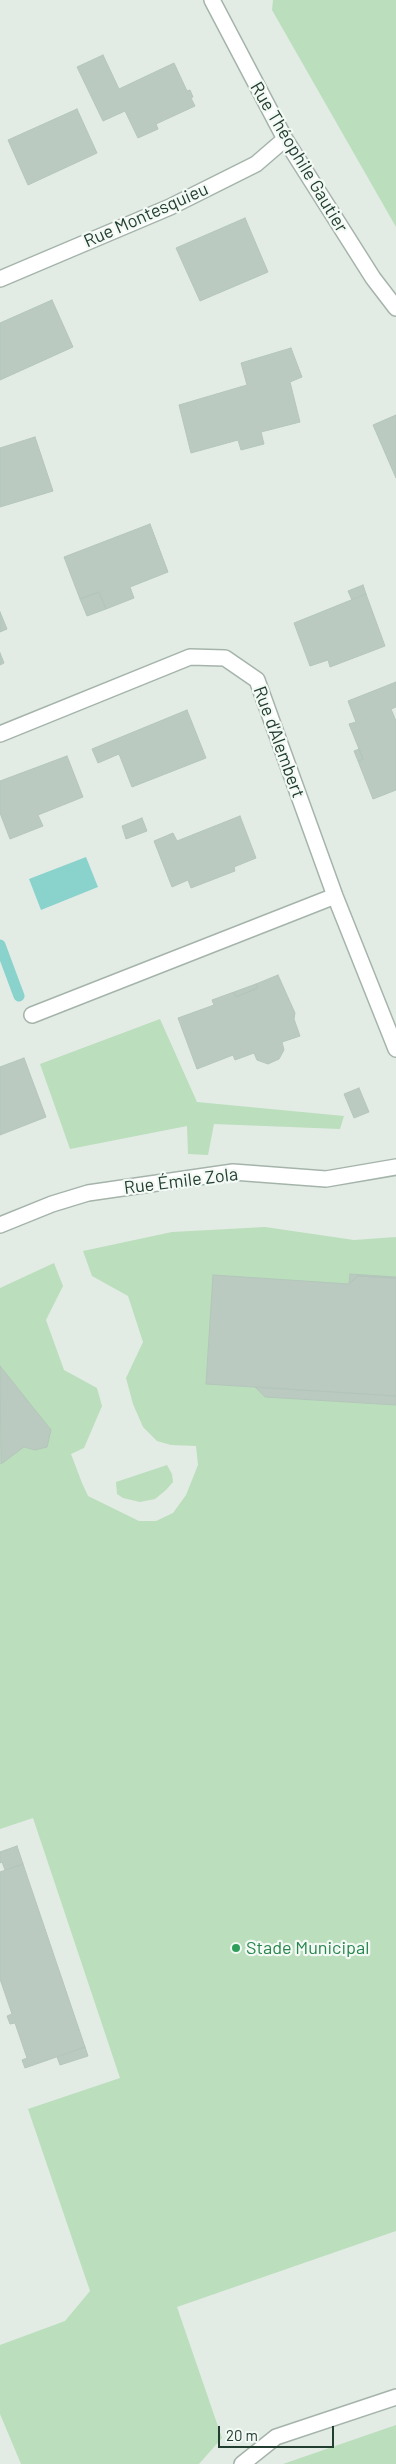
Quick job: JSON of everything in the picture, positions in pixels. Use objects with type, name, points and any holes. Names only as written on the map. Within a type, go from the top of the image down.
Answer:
[{"type":"street","name":"Rue Théophile Gautier","points":[[212,0],[285,139],[372,278],[396,308]]},
{"type":"street","name":"Rue Montesquieu","points":[[0,279],[170,207],[256,164],[285,139]]},
{"type":"street","name":"Rue d'Alembert","points":[[0,734],[190,656],[225,658],[257,680],[335,896],[396,1049]]},
{"type":"street","points":[[32,1016],[335,896]]},
{"type":"street","name":"Rue Émile Zola","points":[[0,1225],[52,1204],[98,1192],[233,1172],[326,1179],[396,1167]]},
{"type":"street","points":[[242,2464],[276,2437],[396,2397]]},
{"type":"green space","points":[[273,0],[396,0],[396,227],[272,10]]},
{"type":"green space","points":[[160,1019],[197,1102],[344,1116],[340,1129],[214,1124],[208,1155],[188,1154],[187,1126],[70,1149],[40,1064]]},
{"type":"green space","points":[[265,1227],[354,1240],[396,1237],[396,2231],[177,2307],[222,2438],[199,2464],[21,2464],[0,2414],[0,2345],[65,2321],[90,2291],[28,2109],[120,2078],[33,1818],[0,1829],[0,1288],[54,1263],[63,1286],[46,1320],[64,1370],[97,1388],[102,1406],[84,1448],[71,1454],[82,1483],[88,1496],[139,1521],[156,1521],[173,1513],[186,1495],[198,1465],[196,1446],[171,1445],[157,1441],[143,1427],[133,1404],[126,1378],[143,1342],[128,1296],[92,1276],[83,1251],[172,1232]]},
{"type":"green space","points":[[167,1465],[172,1474],[173,1482],[155,1499],[140,1502],[123,1498],[117,1494],[116,1482]]},
{"type":"green space","points":[[396,2425],[396,2464],[283,2464]]},
{"type":"water","points":[[86,857],[98,887],[41,910],[29,879]]},
{"type":"building","points":[[103,55],[119,89],[174,63],[187,91],[190,90],[195,106],[156,124],[158,129],[138,138],[125,111],[103,121],[77,67]]},
{"type":"building","points":[[77,109],[97,153],[28,185],[8,140]]},
{"type":"building","points":[[245,218],[268,272],[200,301],[176,248]]},
{"type":"building","points":[[52,300],[73,347],[0,380],[0,323]]},
{"type":"building","points":[[291,348],[302,377],[290,382],[300,422],[261,432],[264,444],[241,450],[238,440],[191,453],[179,405],[247,385],[241,363]]},
{"type":"building","points":[[396,415],[396,478],[373,425]]},
{"type":"building","points":[[35,437],[53,491],[0,507],[0,448]]},
{"type":"building","points":[[150,524],[168,572],[130,587],[134,598],[106,609],[99,592],[80,599],[64,557]]},
{"type":"building","points":[[363,585],[366,594],[352,600],[348,591]]},
{"type":"building","points":[[99,592],[106,609],[87,616],[80,599]]},
{"type":"building","points":[[366,594],[385,646],[330,667],[328,660],[310,666],[294,623]]},
{"type":"building","points":[[0,612],[7,629],[0,632]]},
{"type":"building","points":[[0,653],[4,663],[0,665]]},
{"type":"building","points":[[396,682],[396,707],[391,709],[396,721],[396,790],[373,799],[358,761],[363,759],[349,724],[356,722],[348,701]]},
{"type":"building","points":[[187,710],[206,758],[132,787],[119,754],[98,763],[92,749]]},
{"type":"building","points":[[359,749],[363,759],[358,761],[354,751]]},
{"type":"building","points":[[67,756],[83,797],[38,815],[43,826],[10,839],[0,813],[0,781]]},
{"type":"building","points":[[240,816],[256,858],[234,867],[235,871],[191,888],[188,880],[172,887],[154,841],[173,833],[177,841]]},
{"type":"building","points":[[142,818],[147,831],[126,839],[122,826]]},
{"type":"building","points":[[278,975],[295,1013],[294,1019],[300,1036],[282,1042],[284,1050],[279,1059],[268,1064],[257,1060],[254,1053],[235,1060],[233,1055],[197,1069],[178,1018],[214,1005],[212,1000],[234,992],[236,997],[258,988],[256,984]]},
{"type":"building","points":[[256,984],[258,988],[236,997],[234,992]]},
{"type":"building","points":[[24,1058],[46,1117],[0,1135],[0,1067]]},
{"type":"building","points":[[359,1088],[369,1112],[354,1118],[344,1094]]},
{"type":"building","points":[[350,1274],[396,1278],[358,1276],[349,1284]]},
{"type":"building","points":[[213,1275],[349,1284],[358,1276],[396,1278],[396,1396],[206,1384]]},
{"type":"building","points":[[0,1366],[51,1430],[47,1447],[35,1450],[24,1447],[1,1464]]},
{"type":"building","points":[[255,1387],[396,1396],[396,1405],[265,1397]]},
{"type":"building","points":[[17,1846],[23,1864],[5,1870],[2,1862],[0,1863],[0,1852]]},
{"type":"building","points":[[23,1864],[85,2047],[25,2068],[22,2060],[27,2058],[15,2023],[10,2024],[7,2016],[12,2014],[0,1979],[0,1872]]},
{"type":"building","points":[[85,2047],[88,2056],[60,2065],[57,2057]]},
{"type":"waterway","points":[[0,945],[19,996]]},
{"type":"place","name":"Stade Municipal","points":[[236,1948]]}]
